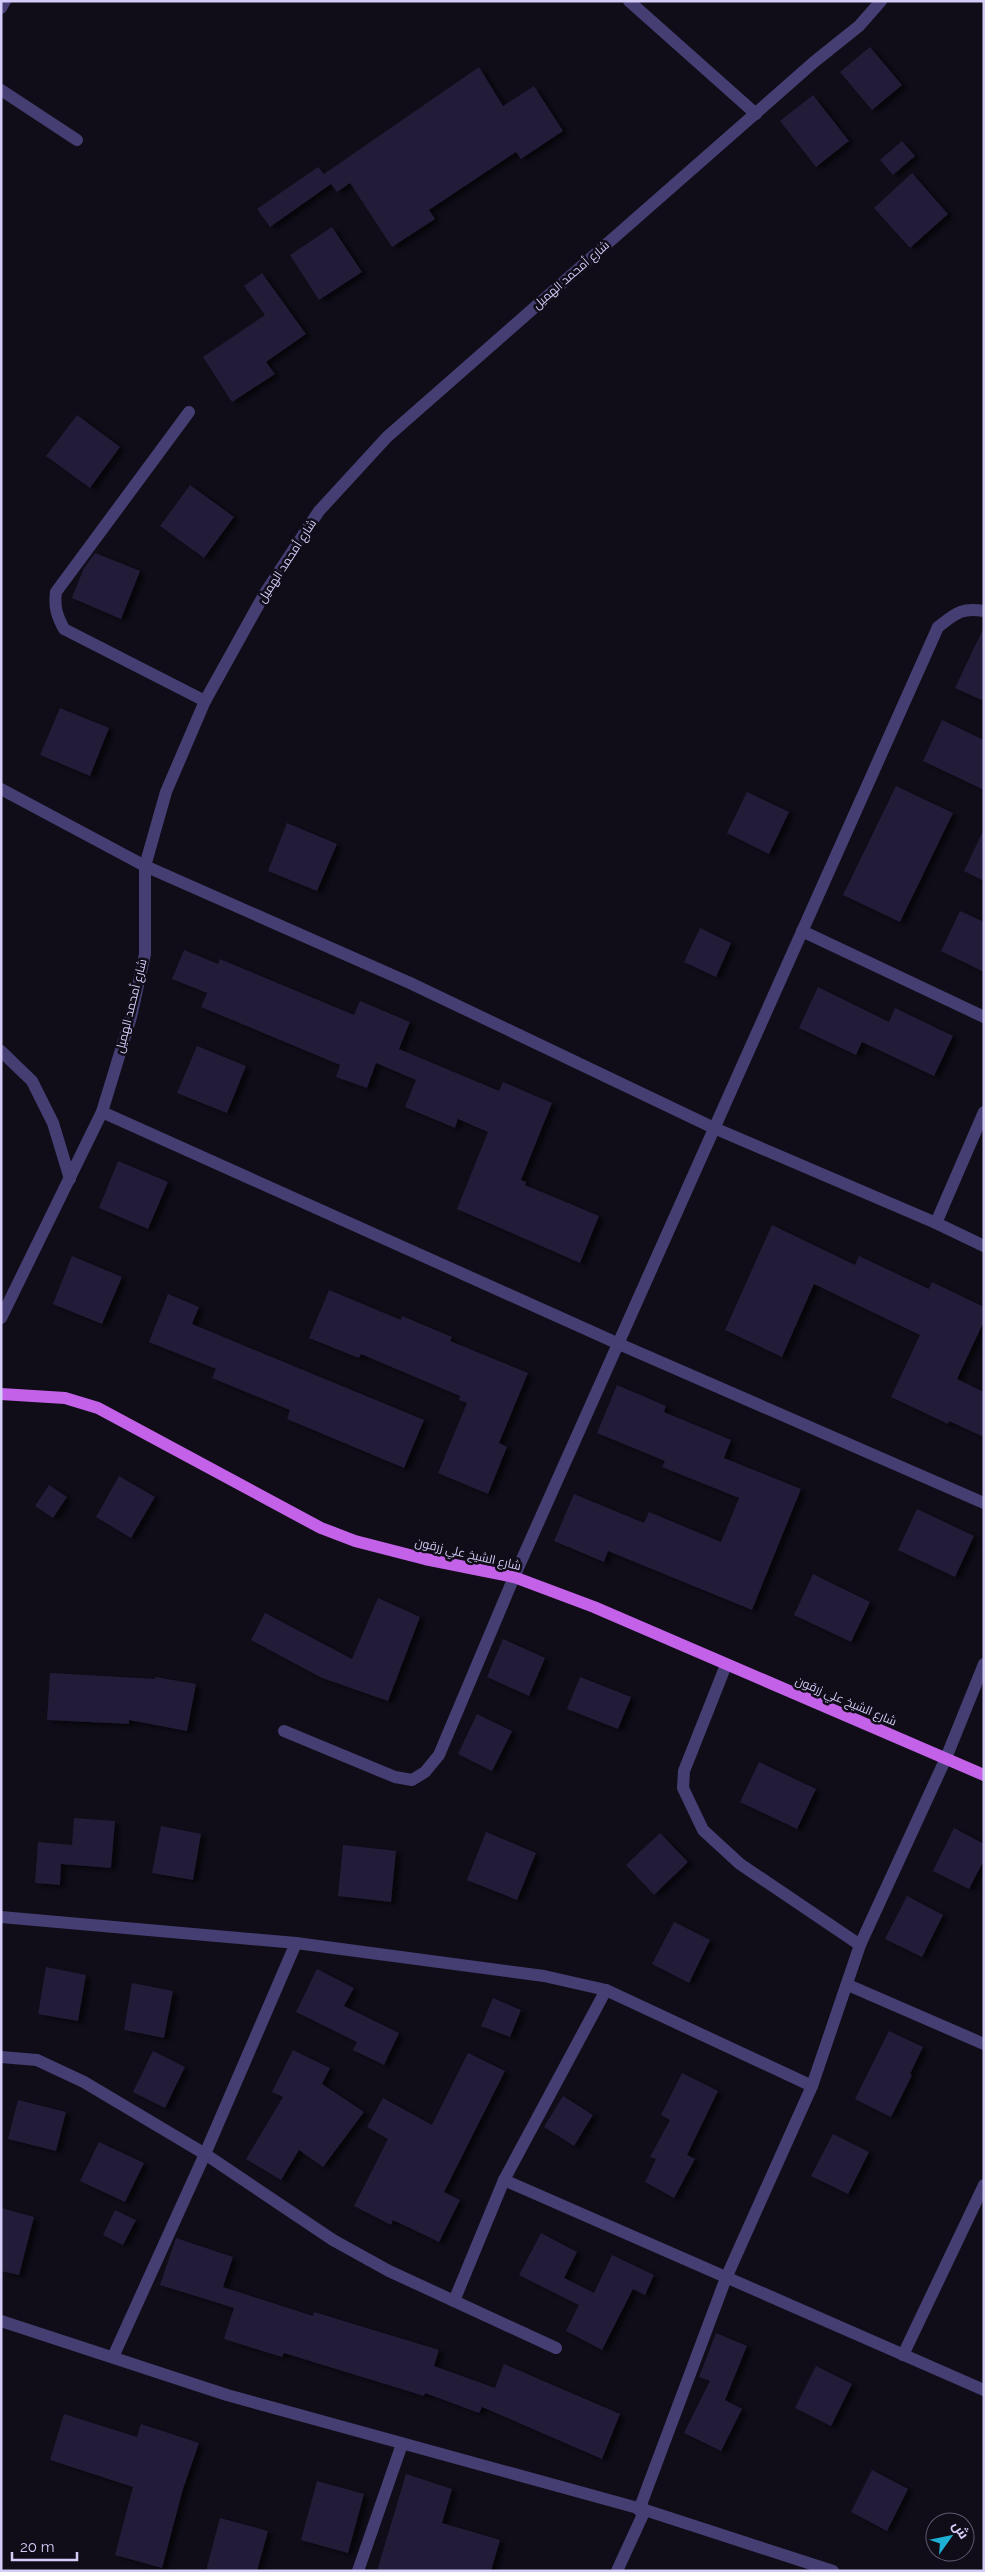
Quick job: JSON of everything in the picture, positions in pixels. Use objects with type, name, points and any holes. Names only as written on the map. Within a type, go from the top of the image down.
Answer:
[{"type":"main road","name":"شارع الشيخ علي زرقون","points":[[1,1394],[65,1398],[98,1408],[321,1528],[355,1540],[425,1559],[514,1577],[594,1607],[984,1775]]},
{"type":"street","points":[[1,8],[5,1]]},
{"type":"street","points":[[629,1],[756,114]]},
{"type":"street","name":"شارع أمحمد الهميل","points":[[1,1318],[102,1112],[131,1017],[145,954],[146,866],[166,792],[205,701],[265,594],[319,511],[357,467],[409,418],[814,62],[859,26],[881,1]]},
{"type":"street","points":[[1,90],[77,140]]},
{"type":"street","points":[[189,412],[56,592],[55,604],[57,616],[64,629],[205,701]]},
{"type":"street","points":[[284,1731],[395,1776],[412,1780],[425,1772],[439,1755],[514,1577],[938,627],[952,616],[967,608],[984,611]]},
{"type":"street","points":[[1,790],[146,866],[410,983],[714,1128],[936,1223],[984,1246]]},
{"type":"street","points":[[802,931],[984,1017]]},
{"type":"street","points":[[1,1051],[32,1081],[53,1123],[70,1179]]},
{"type":"street","points":[[102,1112],[619,1344],[984,1503]]},
{"type":"street","points":[[936,1223],[984,1112]]},
{"type":"street","points":[[616,2571],[642,2510],[726,2278],[812,2086],[848,1985],[860,1945],[946,1758],[984,1664]]},
{"type":"street","points":[[726,1665],[684,1771],[682,1788],[691,1808],[703,1830],[740,1864],[860,1945]]},
{"type":"street","points":[[1,1917],[296,1943],[544,1976],[606,1990],[812,2086]]},
{"type":"street","points":[[113,2357],[205,2154],[296,1943]]},
{"type":"street","points":[[848,1985],[984,2044]]},
{"type":"street","points":[[454,2301],[504,2180],[606,1990]]},
{"type":"street","points":[[1,2057],[37,2060],[84,2082],[205,2154],[333,2240],[389,2271],[556,2348]]},
{"type":"street","points":[[504,2180],[984,2390]]},
{"type":"street","points":[[903,2356],[984,2185]]},
{"type":"street","points":[[1,2321],[227,2395],[642,2510],[833,2571]]},
{"type":"street","points":[[358,2571],[402,2444]]},
{"type":"building","points":[[870,47],[902,85],[872,110],[840,72]]},
{"type":"building","points":[[479,67],[503,106],[534,86],[563,131],[521,159],[516,152],[429,210],[435,219],[392,247],[350,183],[337,192],[331,184],[270,227],[257,209],[318,167],[324,174]]},
{"type":"building","points":[[813,95],[849,141],[816,167],[780,121]]},
{"type":"building","points":[[902,141],[915,156],[893,175],[880,160]]},
{"type":"building","points":[[912,173],[948,214],[910,248],[874,208]]},
{"type":"building","points":[[332,227],[362,272],[319,300],[290,255]]},
{"type":"building","points":[[262,273],[306,334],[266,362],[275,374],[232,402],[203,357],[265,315],[244,286]]},
{"type":"building","points":[[77,415],[120,447],[90,488],[46,456]]},
{"type":"building","points":[[190,485],[234,517],[204,558],[160,526]]},
{"type":"building","points":[[95,553],[140,571],[121,619],[72,598],[84,568]]},
{"type":"building","points":[[984,627],[984,701],[955,688]]},
{"type":"building","points":[[60,708],[109,728],[90,776],[40,755]]},
{"type":"building","points":[[942,720],[984,740],[984,790],[923,761]]},
{"type":"building","points":[[896,786],[953,813],[900,922],[843,895]]},
{"type":"building","points":[[747,792],[789,812],[769,854],[727,833]]},
{"type":"building","points":[[287,823],[337,844],[317,891],[268,871]]},
{"type":"building","points":[[984,829],[984,881],[964,871]]},
{"type":"building","points":[[960,911],[984,922],[984,972],[941,951]]},
{"type":"building","points":[[700,928],[731,943],[716,977],[684,962]]},
{"type":"building","points":[[184,950],[218,964],[220,959],[354,1015],[360,1001],[410,1022],[399,1049],[499,1091],[503,1082],[552,1103],[521,1180],[526,1182],[525,1185],[599,1216],[580,1263],[457,1209],[488,1132],[458,1119],[455,1128],[405,1107],[416,1080],[376,1063],[367,1088],[336,1077],[340,1065],[201,1007],[207,993],[172,979]]},
{"type":"building","points":[[818,987],[889,1022],[895,1008],[953,1036],[934,1076],[862,1042],[856,1055],[799,1028]]},
{"type":"building","points":[[197,1046],[246,1066],[227,1113],[177,1093]]},
{"type":"building","points":[[118,1161],[168,1182],[148,1229],[99,1208]]},
{"type":"building","points":[[772,1225],[855,1265],[859,1256],[929,1289],[932,1282],[984,1307],[984,1321],[957,1379],[984,1392],[984,1437],[949,1421],[948,1424],[891,1397],[920,1335],[814,1284],[782,1357],[725,1330]]},
{"type":"building","points":[[72,1256],[122,1277],[102,1324],[53,1304]]},
{"type":"building","points":[[329,1290],[401,1320],[402,1316],[452,1337],[450,1341],[528,1373],[499,1443],[507,1447],[488,1494],[438,1473],[467,1403],[459,1400],[460,1396],[361,1354],[359,1358],[309,1338]]},
{"type":"building","points":[[168,1294],[199,1307],[192,1324],[424,1420],[404,1468],[287,1419],[290,1410],[212,1378],[216,1369],[149,1342]]},
{"type":"building","points":[[617,1385],[666,1406],[664,1412],[731,1440],[724,1458],[801,1489],[752,1610],[608,1551],[604,1562],[554,1541],[574,1494],[644,1523],[649,1512],[721,1542],[739,1498],[662,1467],[665,1461],[597,1433]]},
{"type":"building","points":[[119,1476],[155,1497],[131,1538],[96,1517]]},
{"type":"building","points":[[49,1485],[67,1497],[53,1518],[35,1506]]},
{"type":"building","points":[[917,1509],[974,1536],[955,1577],[898,1550]]},
{"type":"building","points":[[813,1574],[870,1602],[851,1642],[794,1615]]},
{"type":"building","points":[[378,1598],[420,1617],[388,1701],[322,1678],[251,1640],[265,1613],[352,1659]]},
{"type":"building","points":[[503,1639],[545,1658],[529,1696],[487,1677]]},
{"type":"building","points":[[50,1673],[155,1679],[155,1677],[196,1684],[187,1731],[129,1720],[129,1724],[47,1720]]},
{"type":"building","points":[[580,1677],[631,1697],[618,1729],[567,1709]]},
{"type":"building","points":[[477,1714],[512,1731],[492,1771],[458,1754]]},
{"type":"building","points":[[759,1762],[816,1789],[797,1829],[740,1802]]},
{"type":"building","points":[[74,1818],[115,1821],[111,1868],[61,1864],[60,1885],[35,1883],[38,1842],[72,1845]]},
{"type":"building","points":[[161,1826],[201,1834],[193,1880],[152,1873]]},
{"type":"building","points":[[954,1828],[984,1844],[984,1860],[969,1889],[933,1871]]},
{"type":"building","points":[[486,1832],[536,1853],[517,1900],[467,1880]]},
{"type":"building","points":[[660,1833],[688,1862],[654,1895],[626,1865]]},
{"type":"building","points":[[343,1845],[396,1851],[391,1902],[338,1896]]},
{"type":"building","points":[[907,1896],[943,1915],[922,1957],[885,1939]]},
{"type":"building","points":[[674,1922],[710,1940],[689,1983],[652,1964]]},
{"type":"building","points":[[46,1967],[86,1975],[78,2021],[38,2014]]},
{"type":"building","points":[[317,1969],[354,1988],[344,2006],[399,2033],[384,2065],[353,2050],[357,2042],[296,2012]]},
{"type":"building","points":[[132,1983],[173,1991],[164,2038],[124,2030]]},
{"type":"building","points":[[493,1998],[521,2010],[510,2037],[481,2026]]},
{"type":"building","points":[[889,2031],[923,2047],[910,2074],[912,2075],[891,2117],[855,2099]]},
{"type":"building","points":[[293,2050],[330,2068],[322,2084],[364,2112],[323,2167],[299,2150],[281,2180],[246,2159],[283,2097],[272,2092]]},
{"type":"building","points":[[153,2051],[185,2067],[165,2108],[133,2092]]},
{"type":"building","points":[[468,2053],[505,2071],[444,2192],[460,2200],[439,2242],[393,2220],[391,2225],[354,2206],[388,2139],[367,2127],[383,2098],[432,2125]]},
{"type":"building","points":[[682,2073],[718,2091],[687,2155],[695,2159],[674,2198],[645,2182],[656,2159],[650,2157],[670,2120],[661,2115]]},
{"type":"building","points":[[563,2096],[593,2115],[574,2146],[544,2127]]},
{"type":"building","points":[[18,2100],[66,2112],[56,2151],[8,2139]]},
{"type":"building","points":[[833,2134],[869,2152],[848,2194],[811,2176]]},
{"type":"building","points":[[99,2142],[144,2163],[125,2202],[80,2181]]},
{"type":"building","points":[[1,2208],[34,2217],[19,2275],[1,2271]]},
{"type":"building","points":[[115,2210],[136,2220],[123,2245],[103,2235]]},
{"type":"building","points":[[541,2233],[577,2252],[564,2278],[594,2293],[612,2255],[654,2275],[645,2295],[633,2289],[602,2350],[566,2331],[579,2305],[519,2275]]},
{"type":"building","points":[[176,2238],[233,2257],[223,2287],[313,2316],[314,2312],[439,2350],[434,2366],[495,2388],[504,2364],[620,2414],[602,2459],[482,2407],[479,2413],[425,2393],[424,2396],[284,2353],[282,2357],[224,2339],[234,2308],[160,2285]]},
{"type":"building","points":[[716,2333],[747,2346],[725,2400],[742,2409],[721,2451],[684,2433],[710,2381],[699,2377]]},
{"type":"building","points":[[816,2366],[852,2384],[831,2426],[795,2408]]},
{"type":"building","points":[[64,2414],[137,2437],[141,2424],[199,2443],[183,2489],[162,2568],[115,2555],[133,2487],[50,2460]]},
{"type":"building","points":[[872,2470],[908,2489],[887,2531],[851,2512]]},
{"type":"building","points":[[406,2474],[452,2489],[442,2523],[500,2540],[491,2571],[377,2571]]},
{"type":"building","points":[[317,2481],[364,2494],[348,2553],[301,2540]]},
{"type":"building","points":[[220,2518],[268,2531],[257,2571],[206,2571]]}]
